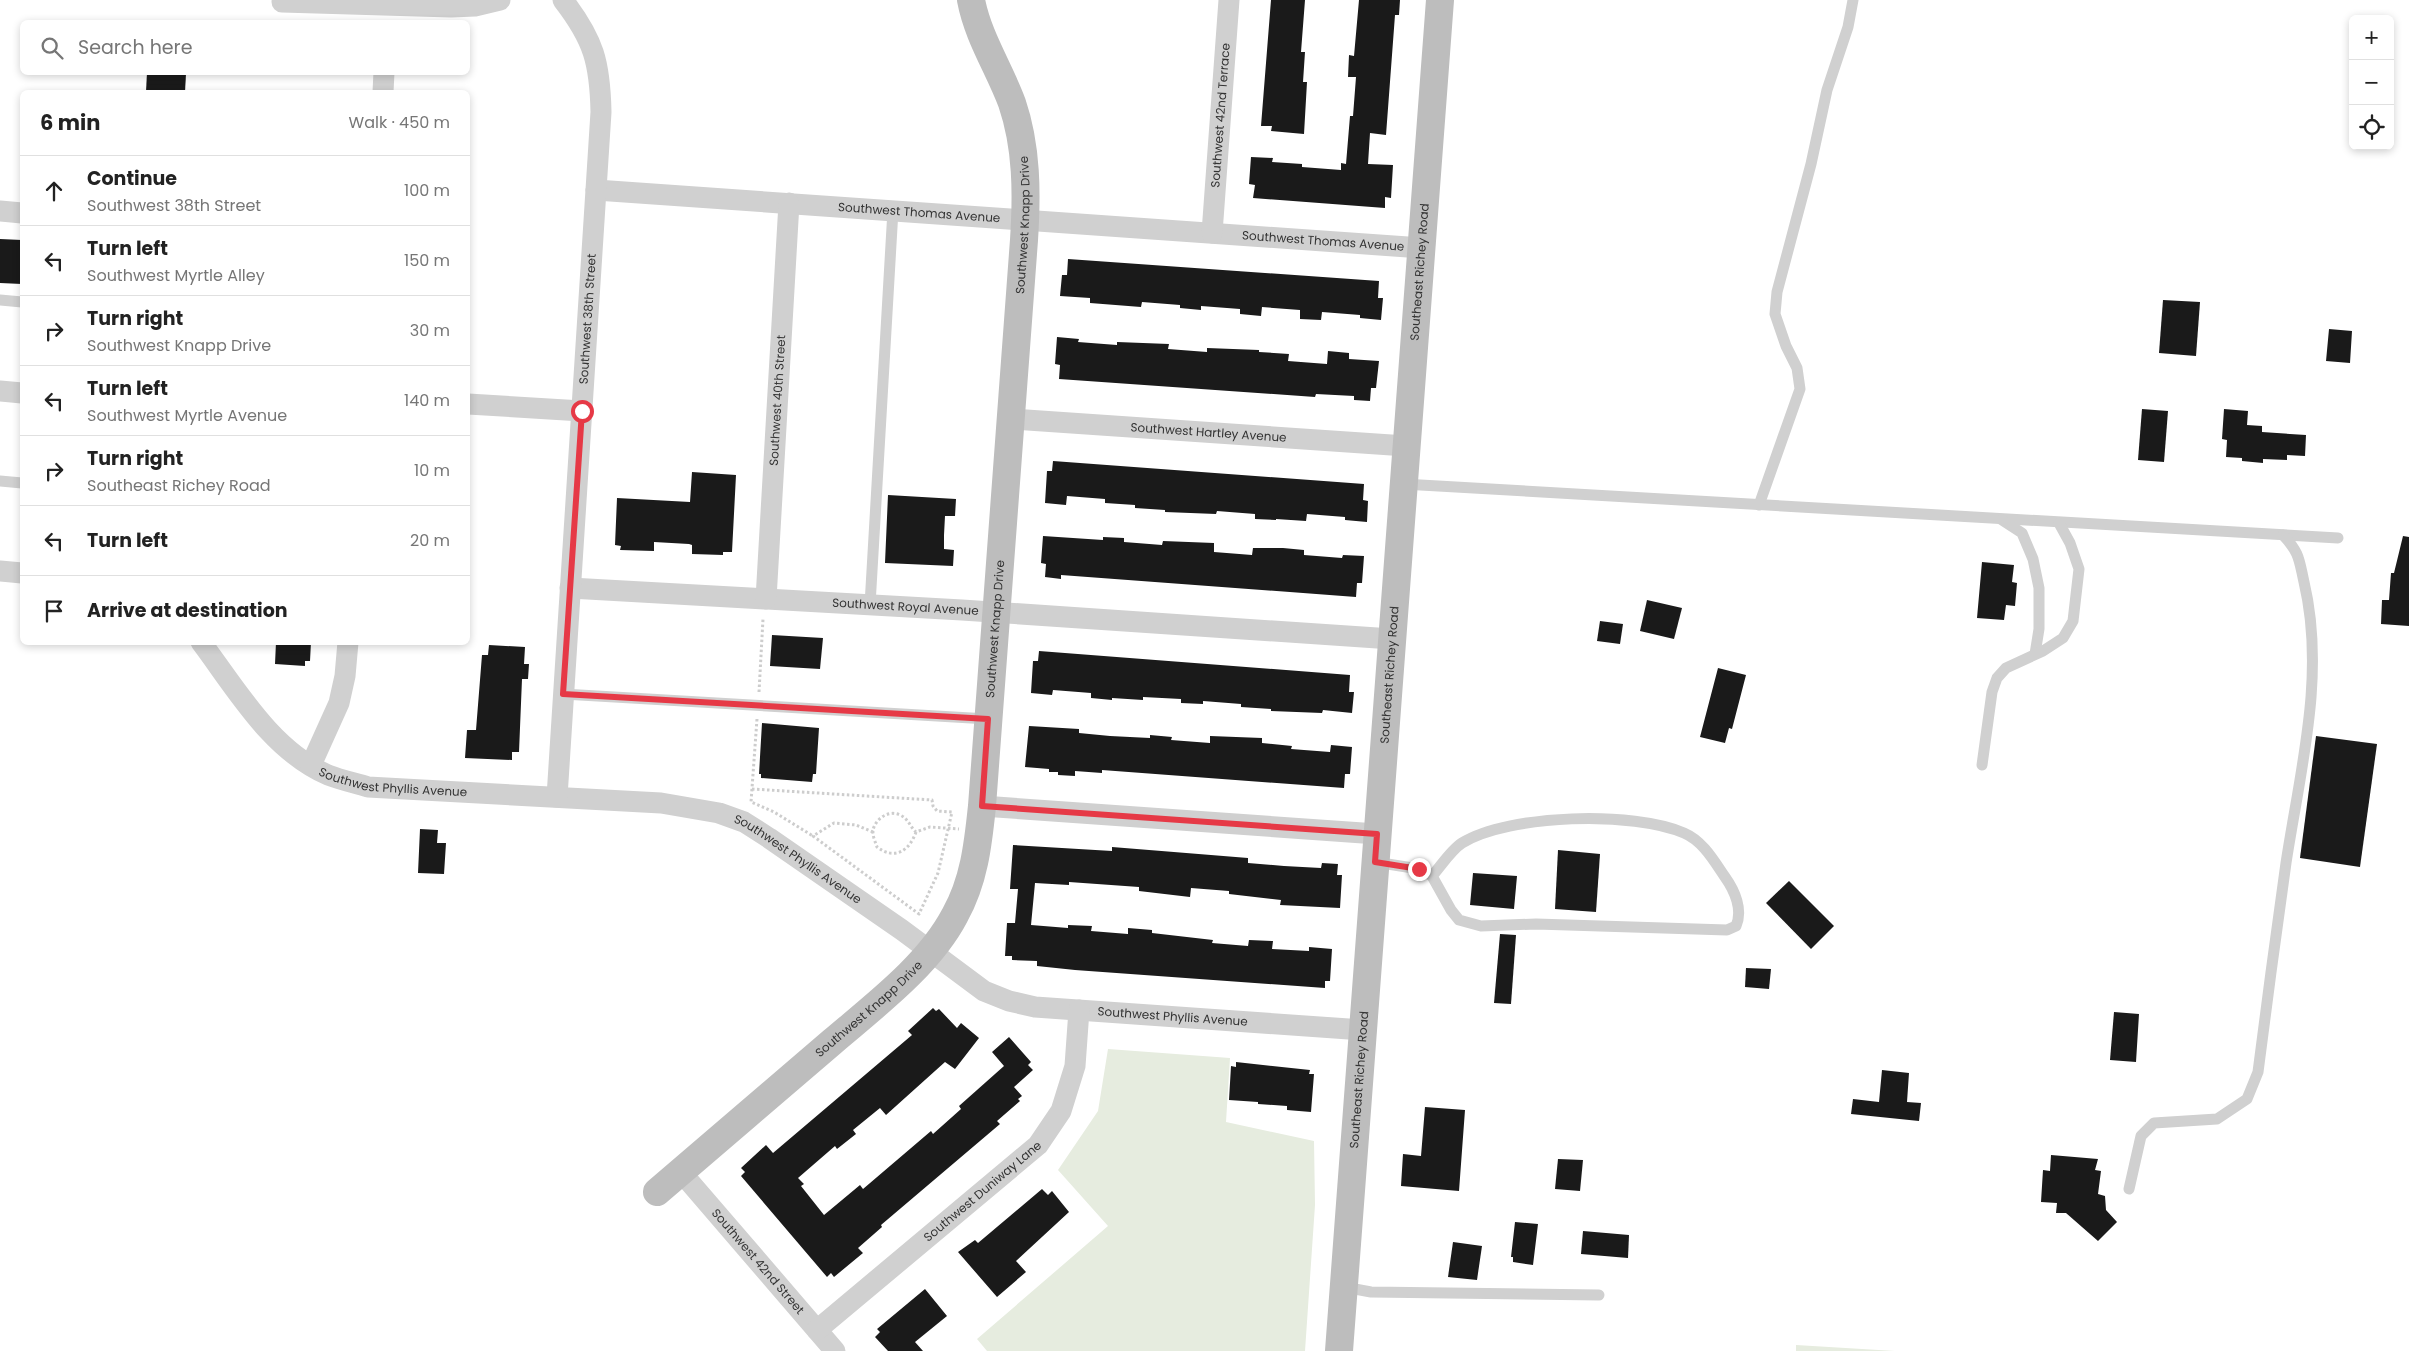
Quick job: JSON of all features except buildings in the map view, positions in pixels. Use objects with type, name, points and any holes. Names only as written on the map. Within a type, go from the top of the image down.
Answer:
[{"type":"main road","name":"Southwest Knapp Drive","points":[[657,1192],[893,990],[929,952],[955,917],[970,883],[978,845],[982,806],[1011,419],[1026,182],[1020,132],[1012,104],[978,28],[971,0]]},
{"type":"main road","name":"Southeast Richey Road","points":[[1339,1351],[1440,0]]},
{"type":"street","points":[[282,2],[387,14],[475,6],[500,0]]},
{"type":"street","name":"Southwest 38th Street","points":[[557,798],[596,190],[600,78],[591,41],[564,0]]},
{"type":"street","name":"Southwest 42nd Terrace","points":[[1212,233],[1229,0]]},
{"type":"street","points":[[383,90],[384,75]]},
{"type":"street","name":"Southwest Thomas Avenue","points":[[596,190],[1422,248]]},
{"type":"street","name":"Southwest 40th Street","points":[[766,599],[789,203]]},
{"type":"street","points":[[0,211],[20,213]]},
{"type":"street","points":[[0,391],[20,393]]},
{"type":"street","points":[[470,404],[582,411]]},
{"type":"street","name":"Southwest Hartley Avenue","points":[[1011,419],[1406,446]]},
{"type":"street","points":[[0,571],[20,573]]},
{"type":"street","name":"Southwest Royal Avenue","points":[[570,588],[870,605],[1392,639]]},
{"type":"street","name":"Southwest Phyllis Avenue","points":[[203,645],[277,740],[311,765],[342,780],[368,786],[694,808],[744,822],[902,930],[929,952],[984,991],[1009,1001],[1035,1007],[1362,1030]]},
{"type":"street","points":[[311,765],[339,703],[345,676],[348,645]]},
{"type":"street","points":[[982,806],[1377,834]]},
{"type":"street","name":"Southwest Duniway Lane","points":[[817,1330],[1038,1145],[1061,1111],[1075,1066],[1079,1010]]},
{"type":"street","name":"Southwest 42nd Street","points":[[681,1172],[835,1351]]},
{"type":"lane","points":[[1759,505],[1800,389],[1797,368],[1786,346],[1775,314],[1777,292],[1811,164],[1827,90],[1848,26],[1853,0]]},
{"type":"lane","points":[[870,605],[893,210]]},
{"type":"lane","points":[[0,300],[20,302]]},
{"type":"lane","points":[[0,481],[20,483]]},
{"type":"lane","points":[[1403,484],[2338,538]]},
{"type":"lane","points":[[2000,519],[2022,533],[2033,559],[2039,588],[2039,629],[2035,654]]},
{"type":"lane","points":[[1982,765],[1992,692],[1998,678],[2006,668],[2063,638],[2073,621],[2079,569],[2070,543],[2059,522]]},
{"type":"lane","points":[[2129,1189],[2141,1136],[2154,1124],[2217,1119],[2247,1100],[2258,1072],[2310,707],[2313,659],[2311,613],[2296,549],[2284,535]]},
{"type":"lane","points":[[563,694],[988,719]]},
{"type":"lane","points":[[1375,862],[1419,869],[1432,876],[1451,910],[1459,920],[1481,926],[1530,924],[1727,930],[1736,926],[1739,918],[1737,901],[1727,880],[1705,848],[1686,833],[1619,818],[1544,821],[1482,832],[1460,844],[1432,876]]},
{"type":"lane","points":[[1344,1287],[1371,1292],[1599,1295]]},
{"type":"path","points":[[751,802],[774,812],[813,836],[919,914],[938,873],[950,828],[952,812],[937,811],[933,806],[932,800],[752,789]]},
{"type":"path","points":[[916,832],[907,820],[895,813],[882,817],[874,827],[873,832],[877,847],[882,851],[898,854],[907,850],[916,832],[930,827],[962,829]]},
{"type":"path","points":[[813,836],[834,823],[856,825],[873,832]]},
{"type":"shaded area","points":[[1108,1049],[1230,1058],[1226,1122],[1314,1141],[1315,1205],[1305,1351],[987,1351],[977,1339],[1108,1226],[1058,1170],[1098,1111]]},
{"type":"shaded area","points":[[1796,1345],[1895,1351],[1796,1351]]},
{"type":"route","points":[[582,411],[563,694],[988,719],[982,806],[1377,834],[1375,862],[1419,869]]}]
